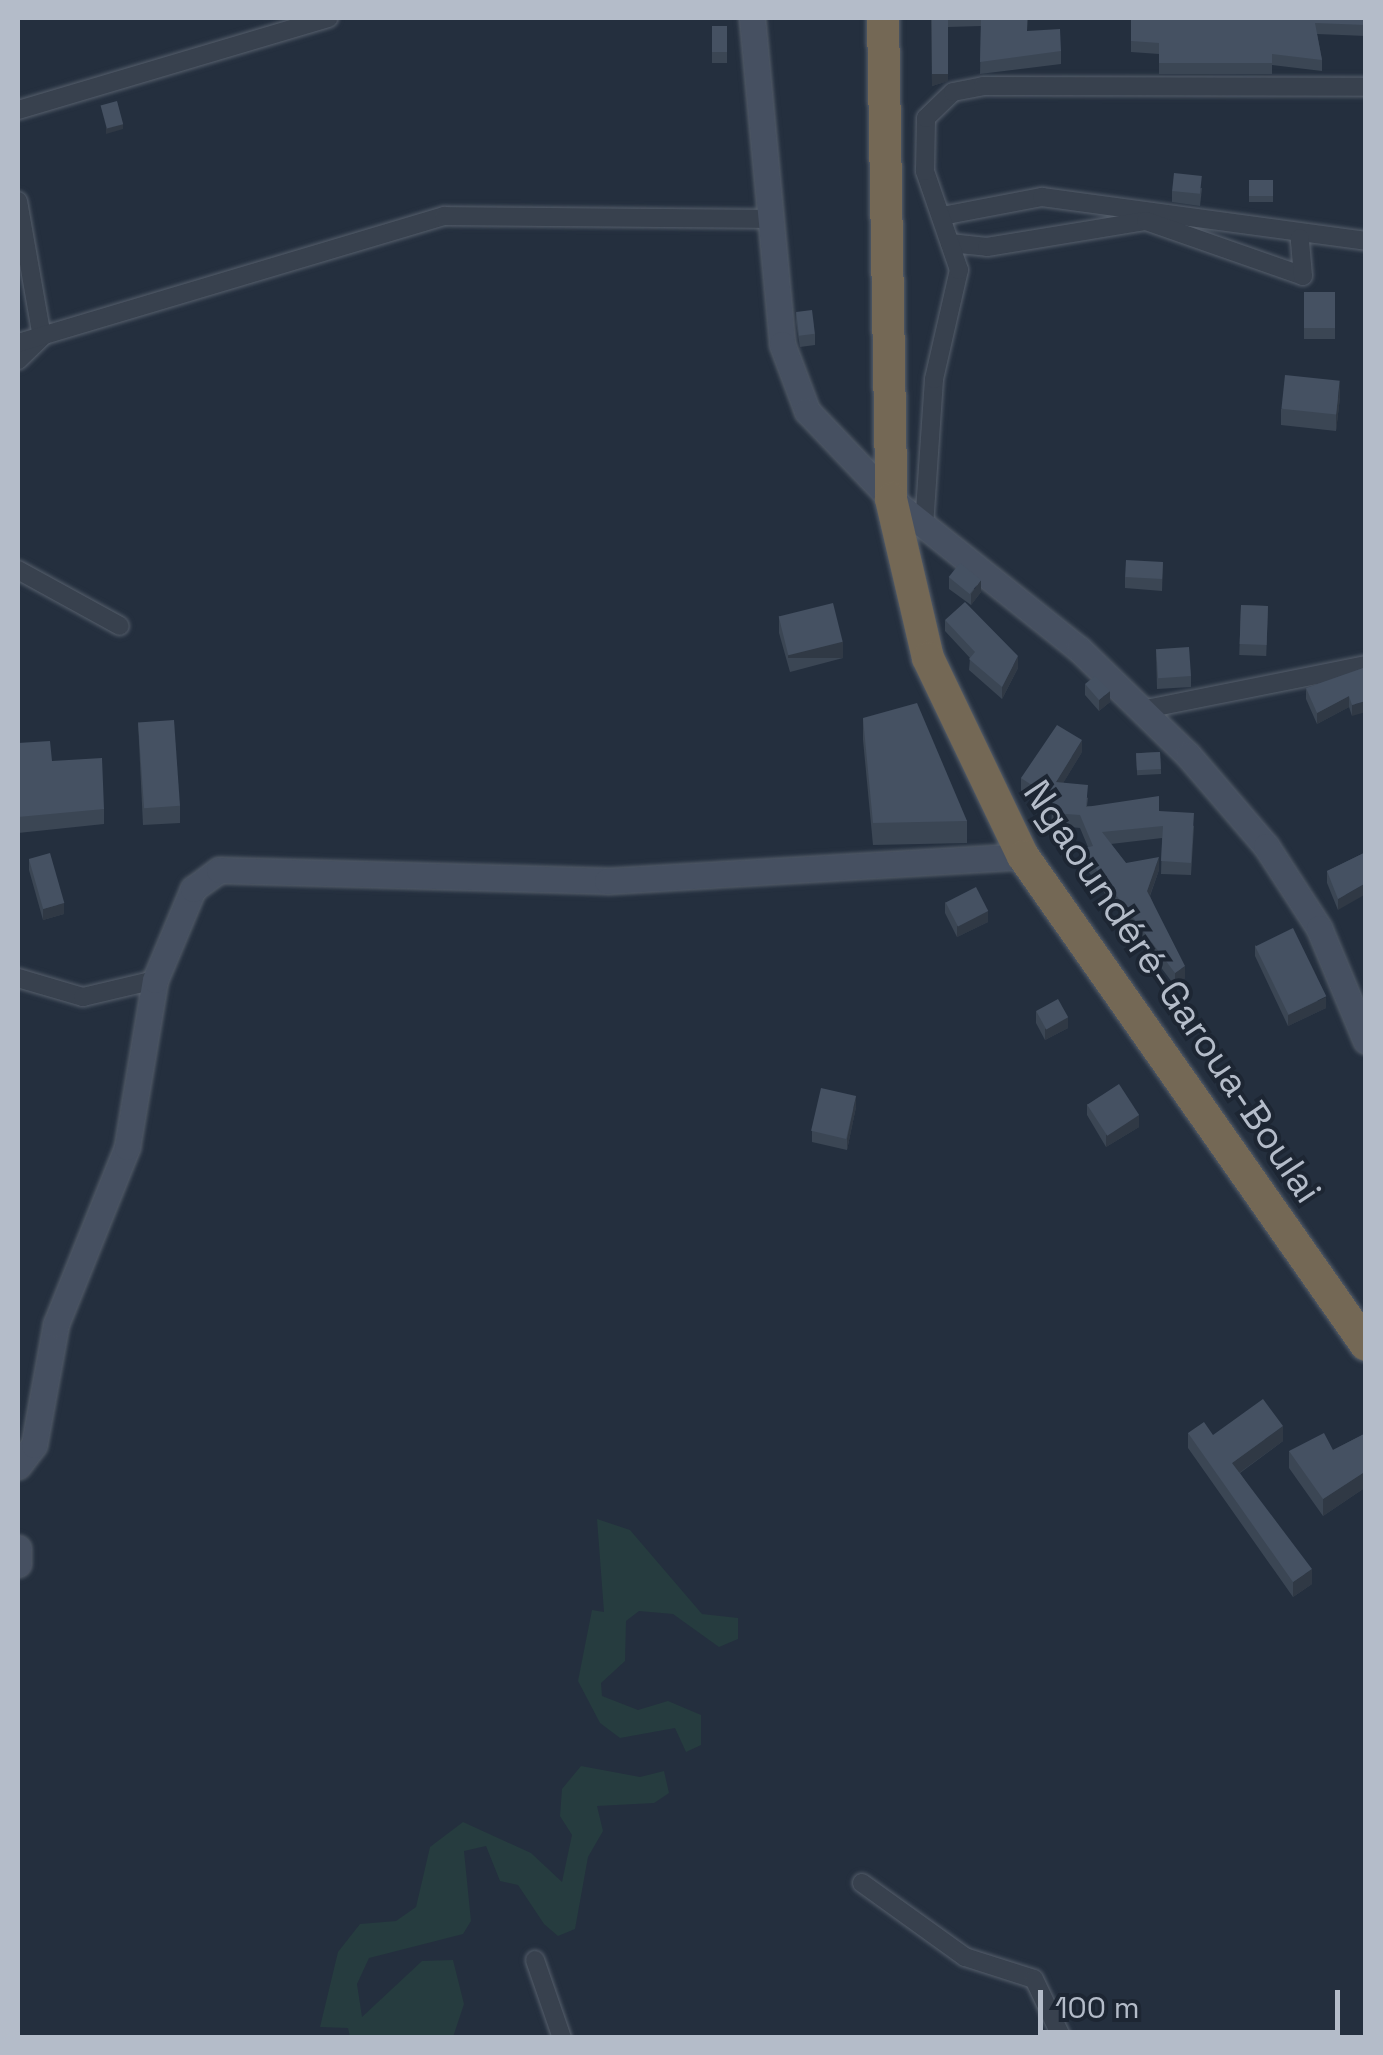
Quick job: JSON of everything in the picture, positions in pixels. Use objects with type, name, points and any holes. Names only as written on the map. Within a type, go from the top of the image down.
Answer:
[{"type":"highway","name":"Ngaoundéré-Garoua-Boulai","points":[[883,18],[891,498],[928,658],[1023,856],[1366,1345]]},
{"type":"street","points":[[18,110],[329,18]]},
{"type":"street","points":[[752,18],[767,219],[782,344],[807,410],[891,498],[1141,710],[1266,846],[1319,928],[1366,1041]]},
{"type":"street","points":[[924,526],[934,378],[958,270],[925,171],[926,118],[954,92],[1366,87]]},
{"type":"street","points":[[942,216],[1042,197],[1195,212],[1300,238],[1366,242]]},
{"type":"street","points":[[18,201],[42,338]]},
{"type":"street","points":[[18,342],[444,216],[767,219]]},
{"type":"street","points":[[950,243],[987,247],[1146,221],[1303,276],[1300,238]]},
{"type":"street","points":[[18,360],[42,338]]},
{"type":"street","points":[[18,570],[120,626]]},
{"type":"street","points":[[1141,710],[1366,665]]},
{"type":"street","points":[[18,1466],[34,1445],[62,1307],[127,1147],[155,980],[193,889],[219,870],[710,878],[1023,856]]},
{"type":"street","points":[[18,978],[83,997],[155,980]]},
{"type":"street","points":[[18,1548],[18,1564]]},
{"type":"street","points":[[862,1883],[965,1957],[1034,1979],[1062,2038]]},
{"type":"street","points":[[535,1960],[562,2038]]},
{"type":"green space","points":[[597,1519],[630,1530],[702,1614],[738,1618],[738,1639],[719,1647],[673,1614],[639,1611],[626,1621],[625,1661],[601,1683],[602,1696],[638,1710],[668,1701],[701,1715],[701,1745],[686,1752],[675,1728],[620,1738],[600,1723],[578,1681],[592,1610],[604,1612]]},
{"type":"green space","points":[[581,1766],[640,1777],[664,1771],[669,1793],[654,1803],[597,1806],[603,1831],[588,1857],[575,1929],[558,1936],[544,1924],[518,1885],[500,1881],[486,1846],[464,1851],[471,1921],[463,1934],[369,1958],[357,1984],[362,2017],[422,1961],[453,1960],[464,2004],[453,2037],[350,2037],[348,2028],[320,2027],[338,1952],[360,1924],[396,1921],[416,1907],[430,1847],[463,1822],[531,1853],[562,1882],[572,1835],[560,1816],[562,1789]]},
{"type":"building","points":[[932,18],[948,18],[948,74],[932,74]]},
{"type":"building","points":[[981,18],[1027,18],[1027,31],[1060,29],[1061,51],[980,62]]},
{"type":"building","points":[[1131,18],[1366,18],[1366,25],[1315,23],[1322,60],[1272,54],[1272,63],[1159,63],[1159,43],[1131,41]]},
{"type":"building","points":[[712,26],[727,26],[727,52],[712,52]]},
{"type":"building","points":[[117,101],[123,124],[107,129],[101,105]]},
{"type":"building","points":[[1174,173],[1202,176],[1200,194],[1172,191]]},
{"type":"building","points":[[1249,180],[1273,180],[1273,196],[1249,196]]},
{"type":"building","points":[[1304,292],[1335,292],[1335,328],[1304,328]]},
{"type":"building","points":[[812,310],[815,334],[799,336],[796,312]]},
{"type":"building","points":[[1285,375],[1340,381],[1336,415],[1281,409]]},
{"type":"building","points":[[1126,560],[1163,562],[1162,579],[1125,577]]},
{"type":"building","points":[[960,563],[981,580],[970,594],[949,577]]},
{"type":"building","points":[[965,602],[1018,656],[1002,687],[969,659],[975,652],[945,620]]},
{"type":"building","points":[[833,603],[843,642],[788,655],[779,617]]},
{"type":"building","points":[[1241,605],[1268,606],[1267,645],[1240,644]]},
{"type":"building","points":[[1189,647],[1191,676],[1158,678],[1156,649]]},
{"type":"building","points":[[1366,667],[1366,701],[1352,705],[1349,696],[1317,713],[1306,688]]},
{"type":"building","points":[[1095,676],[1110,691],[1099,700],[1085,684]]},
{"type":"building","points":[[917,703],[967,821],[873,823],[863,718]]},
{"type":"building","points":[[174,720],[180,806],[144,808],[138,723]]},
{"type":"building","points":[[1057,725],[1082,740],[1056,782],[1088,785],[1086,807],[1159,796],[1159,811],[1194,813],[1191,863],[1161,861],[1163,826],[1102,832],[1126,863],[1159,857],[1147,891],[1185,966],[1175,973],[1081,849],[1093,846],[1080,815],[1051,813],[1053,799],[1021,778]]},
{"type":"building","points":[[50,741],[52,761],[102,758],[104,809],[18,817],[18,743]]},
{"type":"building","points":[[1160,752],[1161,769],[1137,770],[1136,753]]},
{"type":"building","points":[[1366,852],[1366,883],[1338,899],[1327,871]]},
{"type":"building","points":[[50,853],[64,903],[43,909],[29,859]]},
{"type":"building","points":[[976,887],[988,911],[958,926],[946,902]]},
{"type":"building","points":[[1293,928],[1326,996],[1289,1015],[1255,946]]},
{"type":"building","points":[[1058,999],[1068,1017],[1046,1029],[1036,1011]]},
{"type":"building","points":[[1119,1084],[1139,1115],[1107,1136],[1087,1105]]},
{"type":"building","points":[[821,1088],[856,1096],[846,1139],[811,1131]]},
{"type":"building","points":[[1263,1399],[1283,1426],[1232,1463],[1312,1569],[1293,1582],[1188,1433],[1204,1422],[1213,1435]]},
{"type":"building","points":[[1324,1433],[1333,1450],[1366,1433],[1366,1471],[1323,1499],[1289,1451]]}]
